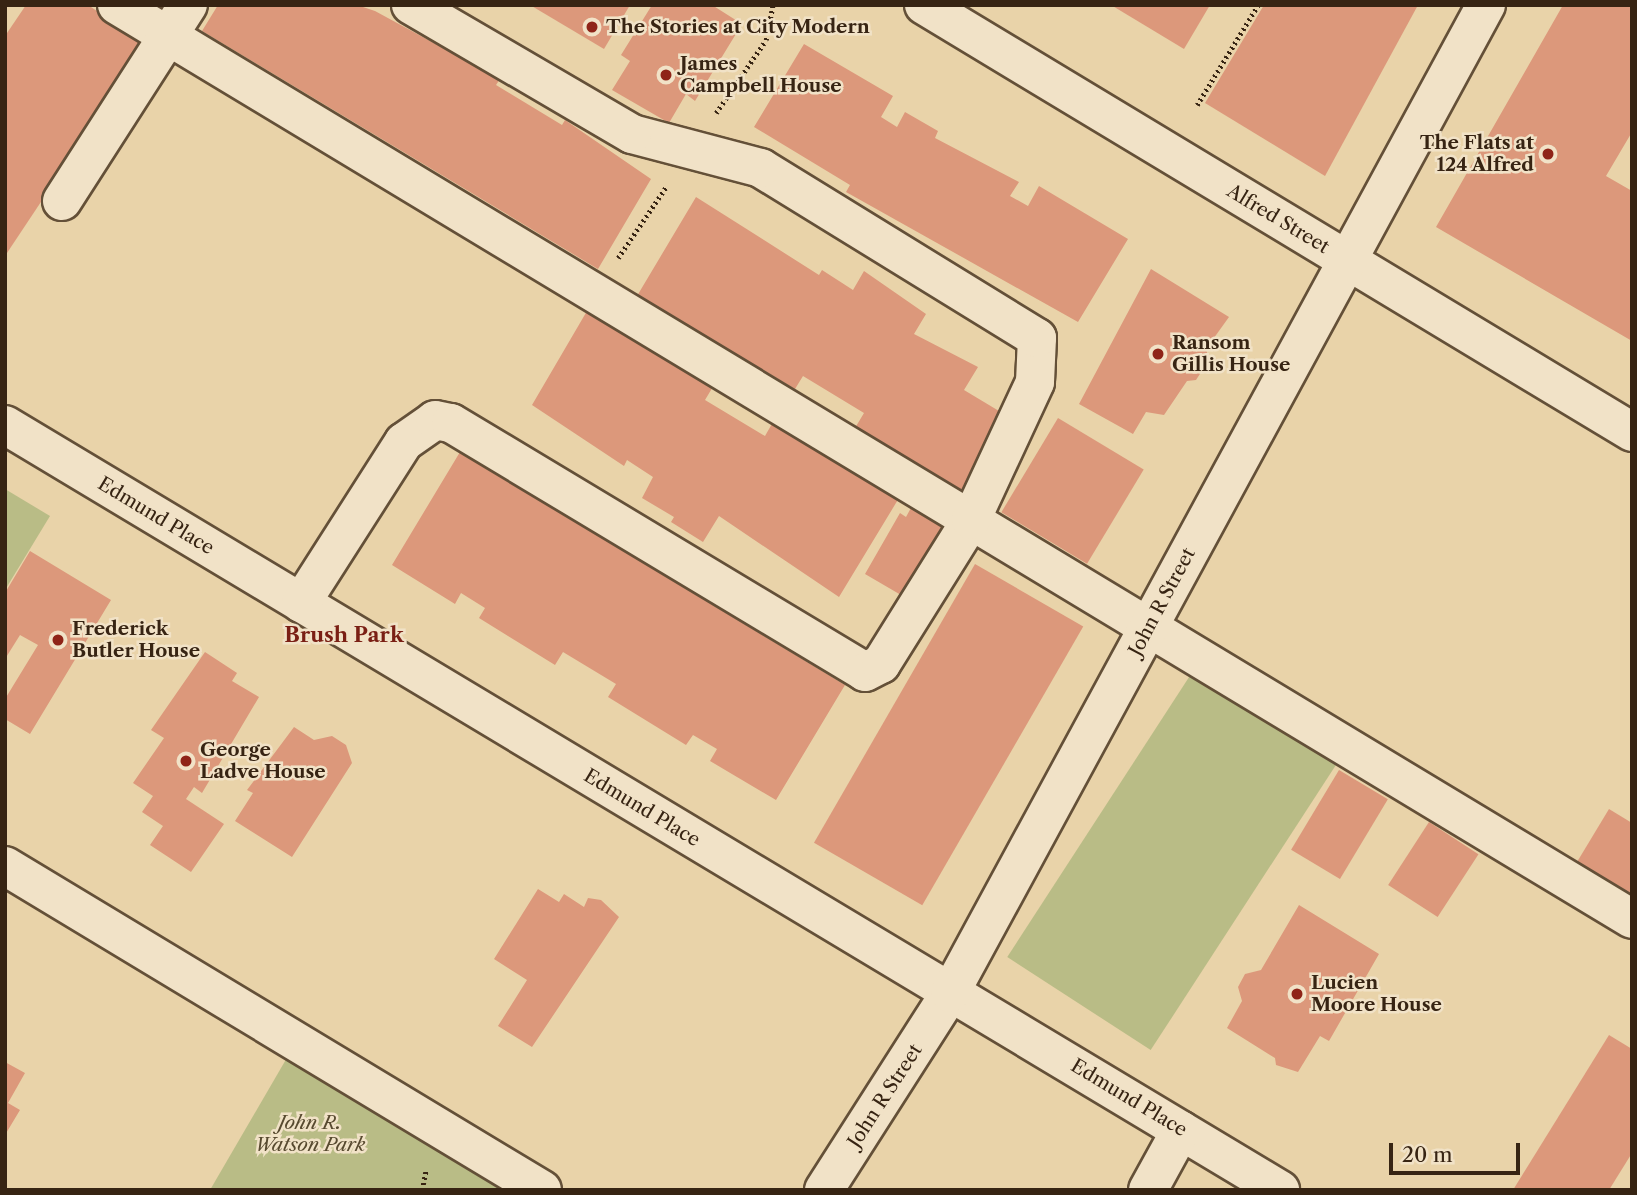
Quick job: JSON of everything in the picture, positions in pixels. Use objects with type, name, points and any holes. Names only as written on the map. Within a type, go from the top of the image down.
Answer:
[{"type":"street","points":[[117,5],[1632,919]]},
{"type":"street","points":[[62,201],[188,5]]},
{"type":"street","points":[[302,603],[404,442],[435,420],[452,423],[855,671],[881,664],[971,520],[1035,382],[1037,338],[761,168],[632,134],[411,5]]},
{"type":"street","name":"Alfred Street","points":[[924,5],[1632,432]]},
{"type":"street","name":"John R Street","points":[[824,1190],[950,993],[1486,5]]},
{"type":"street","name":"Edmund Place","points":[[5,425],[1280,1190]]},
{"type":"street","points":[[5,866],[542,1190]]},
{"type":"street","points":[[1148,1190],[1181,1130]]},
{"type":"path","points":[[1197,106],[1258,5]]},
{"type":"green space","points":[[5,489],[50,516],[5,590]]},
{"type":"green space","points":[[1193,671],[1336,764],[1151,1050],[1007,957]]},
{"type":"green space","name":"John R. Watson Park","points":[[288,1056],[508,1190],[210,1190]]},
{"type":"building","points":[[26,5],[88,5],[146,44],[5,256],[5,36]]},
{"type":"building","points":[[218,5],[357,5],[375,11],[500,79],[496,85],[562,125],[565,120],[651,179],[598,269],[202,31]]},
{"type":"building","name":"The Stories at City Modern","points":[[530,5],[630,5],[604,49]]},
{"type":"building","name":"James Campbell House","points":[[652,5],[712,5],[742,24],[695,101],[686,94],[669,123],[612,90],[630,61],[621,55]]},
{"type":"building","points":[[1111,5],[1210,5],[1184,49]]},
{"type":"building","points":[[1264,5],[1418,5],[1325,176],[1205,103]]},
{"type":"building","name":"The Flats at 124 Alfred","points":[[1563,5],[1632,5],[1632,132],[1606,176],[1632,191],[1632,341],[1436,227]]},
{"type":"building","points":[[804,44],[893,96],[881,117],[897,127],[905,112],[938,131],[935,138],[1019,182],[1010,196],[1028,206],[1039,186],[1128,239],[1078,322],[846,192],[850,185],[754,127]]},
{"type":"building","points":[[696,197],[819,275],[822,270],[853,290],[864,271],[926,314],[914,334],[978,367],[964,390],[1009,417],[964,492],[855,428],[864,413],[803,376],[795,389],[637,296]]},
{"type":"building","name":"Ransom Gillis House","points":[[1151,269],[1229,317],[1206,349],[1209,360],[1196,380],[1187,381],[1164,415],[1146,412],[1133,434],[1079,404]]},
{"type":"building","points":[[587,311],[714,385],[705,400],[765,436],[773,422],[899,498],[839,597],[719,516],[703,542],[671,522],[674,517],[642,498],[653,477],[627,460],[624,466],[532,405]]},
{"type":"building","points":[[1058,418],[1144,470],[1087,564],[1001,512]]},
{"type":"building","points":[[460,452],[845,685],[776,800],[710,761],[717,749],[693,735],[686,745],[608,697],[616,684],[563,652],[555,665],[479,618],[485,608],[461,593],[455,604],[392,565]]},
{"type":"building","points":[[912,506],[942,526],[901,595],[865,574],[900,513],[906,517]]},
{"type":"building","name":"Frederick Butler House","points":[[30,551],[111,600],[30,734],[5,719],[5,699],[38,645],[20,635],[5,659],[5,593]]},
{"type":"building","points":[[975,564],[1083,626],[922,905],[814,843]]},
{"type":"building","name":"George Ladve House","points":[[205,652],[237,673],[232,681],[259,697],[202,793],[194,787],[186,799],[224,824],[191,872],[150,845],[163,826],[142,812],[153,796],[133,783],[164,738],[151,730]]},
{"type":"building","points":[[294,727],[314,740],[332,736],[346,745],[352,763],[292,857],[235,821],[253,793],[247,790]]},
{"type":"building","points":[[1339,770],[1388,799],[1340,879],[1291,850]]},
{"type":"building","points":[[1609,809],[1632,823],[1632,895],[1577,862]]},
{"type":"building","points":[[1429,822],[1478,854],[1438,917],[1388,885]]},
{"type":"building","points":[[538,889],[559,902],[564,894],[584,907],[588,898],[601,900],[619,917],[532,1047],[498,1026],[527,980],[494,959]]},
{"type":"building","name":"Lucien Moore House","points":[[1299,905],[1379,954],[1329,1041],[1320,1036],[1298,1072],[1276,1065],[1275,1058],[1227,1028],[1242,1001],[1238,987],[1245,974],[1261,970]]},
{"type":"building","points":[[1609,1035],[1632,1049],[1632,1153],[1609,1190],[1513,1190]]},
{"type":"building","points":[[5,1062],[25,1073],[8,1103],[20,1110],[5,1135]]},
{"type":"place","name":"The Stories at City Modern","points":[[592,27]]},
{"type":"place","name":"James Campbell House","points":[[666,75]]},
{"type":"place","name":"The Flats at 124 Alfred","points":[[1548,154]]},
{"type":"place","name":"Ransom Gillis House","points":[[1158,354]]},
{"type":"place","name":"Frederick Butler House","points":[[58,640]]},
{"type":"place","name":"George Ladve House","points":[[186,761]]},
{"type":"place","name":"Lucien Moore House","points":[[1297,994]]},
{"type":"district","name":"Brush Park","points":[[344,635]]}]
